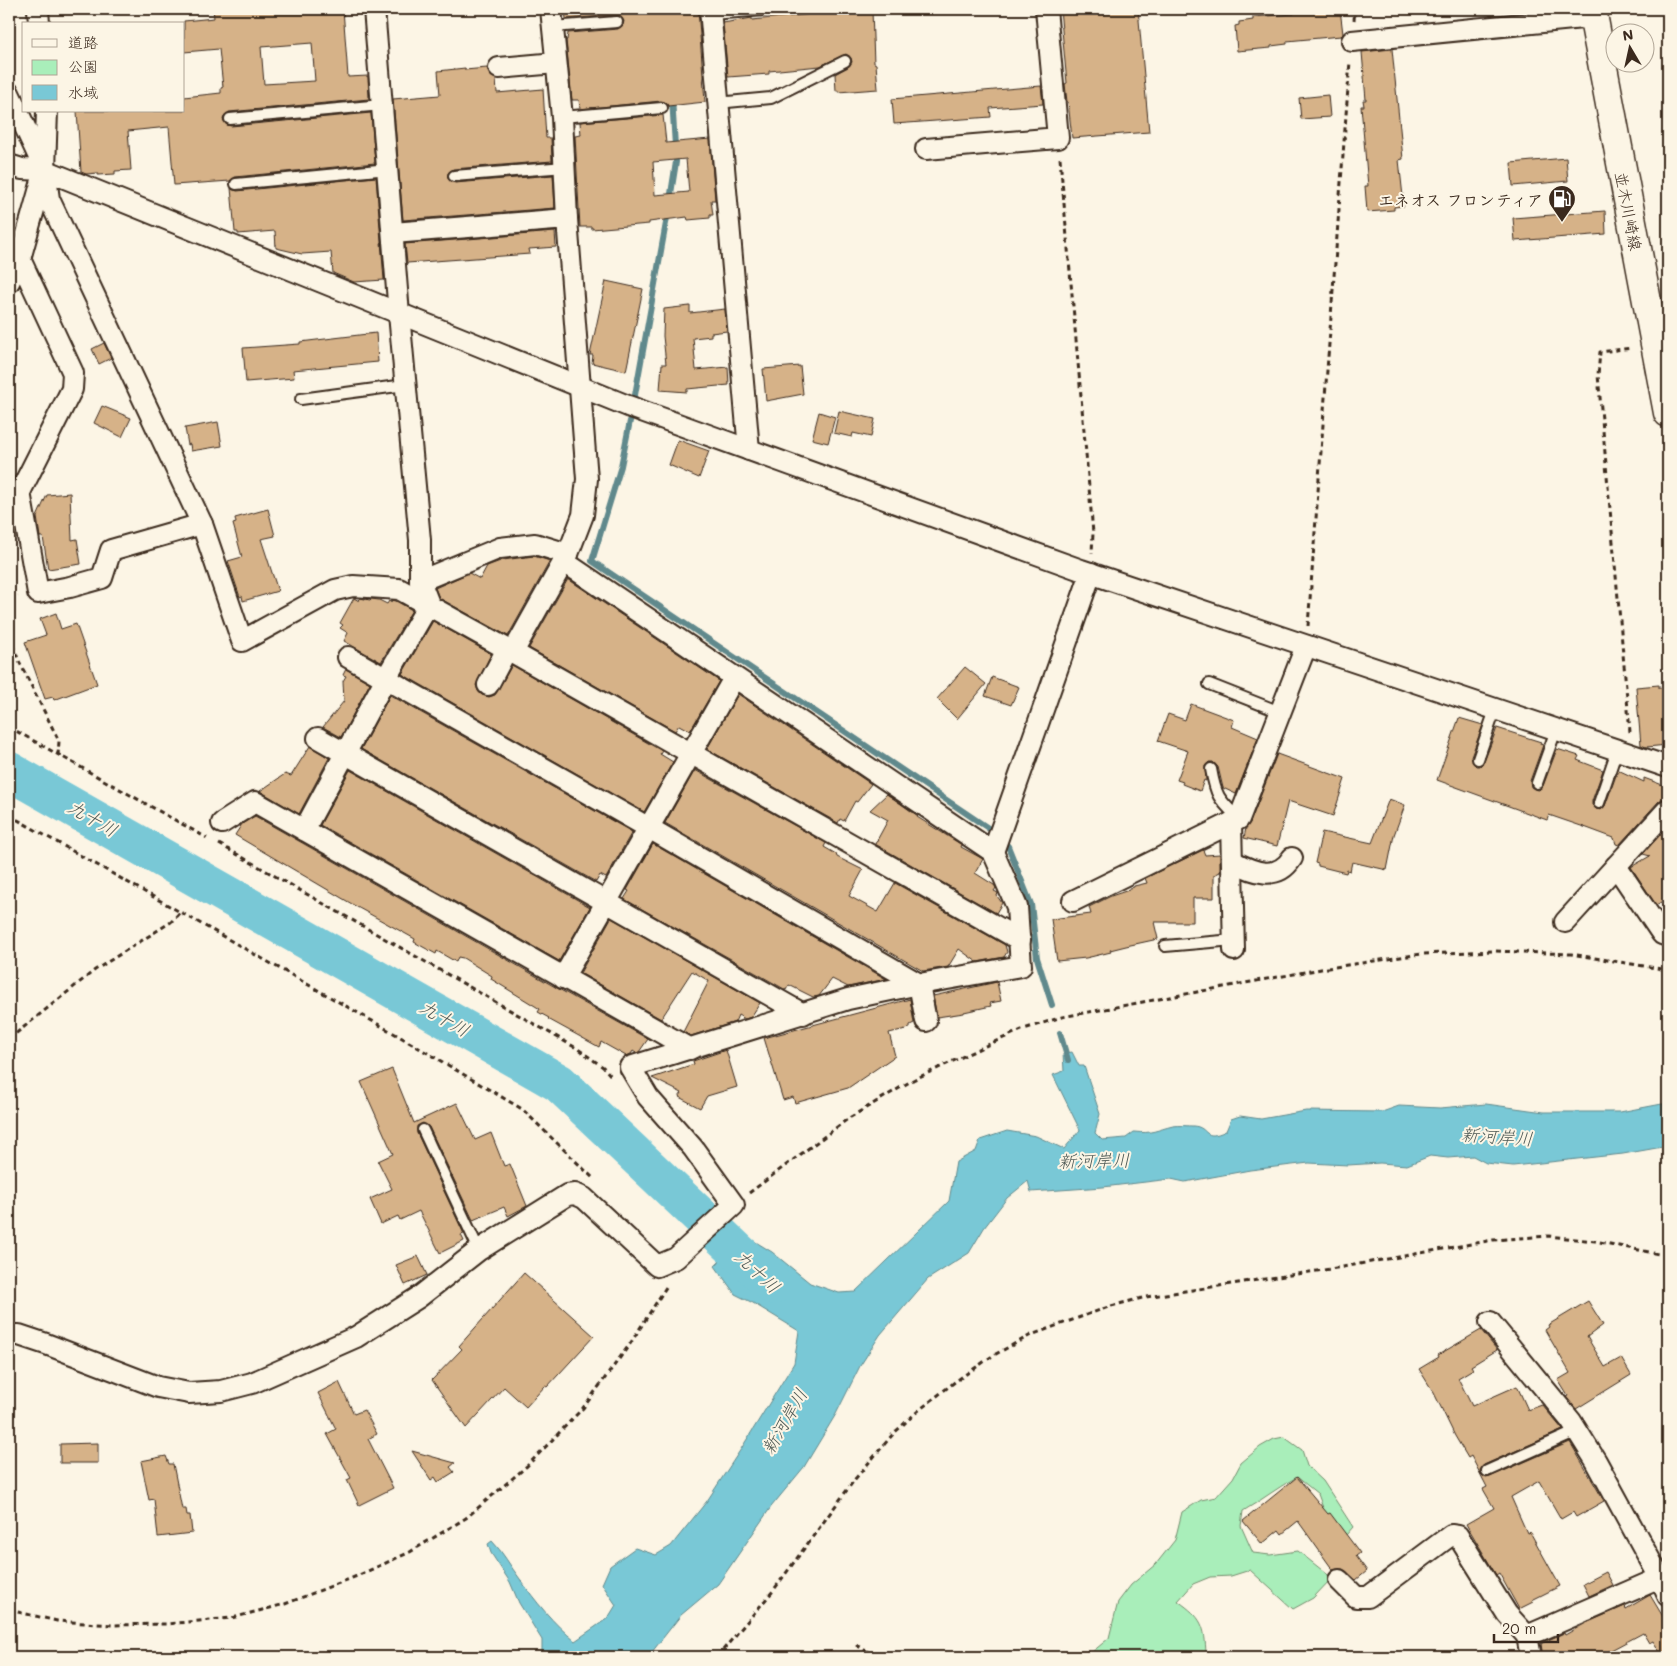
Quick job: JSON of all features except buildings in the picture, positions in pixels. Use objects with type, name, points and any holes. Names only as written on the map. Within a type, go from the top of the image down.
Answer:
[{"type":"main road","name":"並木川崎線","points":[[1592,13],[1668,414]]},
{"type":"street","points":[[38,9],[39,22]]},
{"type":"street","points":[[374,9],[405,385],[420,540],[420,581],[429,604]]},
{"type":"street","points":[[926,149],[1058,138],[1046,9]]},
{"type":"street","points":[[710,12],[749,450]]},
{"type":"street","points":[[1352,41],[1592,13]]},
{"type":"street","points":[[488,685],[565,557],[583,514],[587,479],[567,218],[562,117],[552,18]]},
{"type":"street","points":[[499,68],[556,63]]},
{"type":"street","points":[[9,93],[45,170],[20,259],[9,282]]},
{"type":"street","points":[[47,112],[45,170],[49,199],[202,524],[242,641],[335,590],[353,586],[399,589],[429,604],[1020,940]]},
{"type":"street","points":[[9,165],[22,169],[45,170],[628,406],[749,450],[1091,573],[1668,768]]},
{"type":"street","points":[[393,233],[567,218]]},
{"type":"street","points":[[20,259],[73,373],[72,390],[20,492],[38,593],[70,588],[102,578],[111,550],[202,524]]},
{"type":"street","points":[[9,1335],[19,1335],[37,1341],[158,1387],[189,1393],[221,1391],[252,1383],[356,1337],[419,1297],[479,1250],[567,1194],[575,1194],[584,1198],[657,1266],[676,1258],[728,1210],[693,1148],[648,1097],[630,1067],[848,1000],[918,984],[1021,966],[1017,907],[993,852],[734,678],[565,557],[536,544],[500,548],[420,581]]},
{"type":"street","points":[[993,852],[1091,573]]},
{"type":"street","points":[[304,830],[386,678],[429,604]]},
{"type":"street","points":[[1234,945],[1232,861],[1235,821],[1306,646]]},
{"type":"street","points":[[348,657],[918,984],[926,1021]]},
{"type":"street","points":[[563,978],[734,678]]},
{"type":"street","points":[[318,738],[803,1014]]},
{"type":"street","points":[[222,823],[255,802],[690,1049]]},
{"type":"street","points":[[1565,922],[1668,809]]},
{"type":"street","points":[[1072,901],[1235,821]]},
{"type":"street","points":[[1232,861],[1246,868],[1261,872],[1276,872],[1287,867],[1292,858]]},
{"type":"street","points":[[1616,866],[1662,934],[1668,936]]},
{"type":"street","points":[[1490,1322],[1577,1430],[1596,1461],[1668,1596]]},
{"type":"street","points":[[1339,1580],[1356,1597],[1368,1597],[1451,1535],[1458,1536],[1506,1614],[1527,1636],[1531,1657]]},
{"type":"street","points":[[1527,1636],[1660,1578]]},
{"type":"lane","points":[[710,12],[782,9]]},
{"type":"lane","points":[[552,18],[617,22]]},
{"type":"lane","points":[[717,103],[771,98],[845,61]]},
{"type":"lane","points":[[230,119],[382,105]]},
{"type":"lane","points":[[562,117],[662,108]]},
{"type":"lane","points":[[454,176],[565,167]]},
{"type":"lane","points":[[236,184],[388,169]]},
{"type":"lane","points":[[301,399],[405,385]]},
{"type":"lane","points":[[1209,684],[1280,712]]},
{"type":"lane","points":[[1478,759],[1495,710]]},
{"type":"lane","points":[[1537,783],[1556,730]]},
{"type":"lane","points":[[1599,802],[1624,753]]},
{"type":"lane","points":[[1210,769],[1220,801],[1235,821]]},
{"type":"lane","points":[[1165,946],[1234,945]]},
{"type":"lane","points":[[423,1130],[479,1250]]},
{"type":"lane","points":[[1487,1471],[1577,1430]]},
{"type":"path","points":[[1306,646],[1355,9]]},
{"type":"path","points":[[1058,138],[1093,533],[1091,573]]},
{"type":"path","points":[[1624,753],[1598,375],[1600,352],[1655,345]]},
{"type":"path","points":[[9,636],[18,662],[59,742],[58,755]]},
{"type":"path","points":[[9,727],[578,1049],[603,1067],[611,1077]]},
{"type":"path","points":[[9,815],[397,1035],[522,1109],[599,1183]]},
{"type":"path","points":[[9,1039],[95,970],[171,922],[180,912]]},
{"type":"path","points":[[728,1210],[766,1179],[849,1118],[913,1080],[1024,1029],[1062,1017],[1321,969],[1421,954],[1495,951],[1571,954],[1668,970]]},
{"type":"path","points":[[717,1657],[773,1591],[855,1479],[894,1433],[956,1381],[994,1355],[1032,1335],[1112,1306],[1146,1297],[1343,1267],[1493,1240],[1548,1236],[1594,1241],[1668,1256]]},
{"type":"path","points":[[9,1610],[57,1621],[112,1625],[166,1624],[232,1618],[285,1604],[357,1576],[410,1552],[466,1518],[527,1466],[583,1408],[630,1344],[668,1283],[676,1258]]},
{"type":"path","points":[[856,1645],[877,1657]]},
{"type":"green space","points":[[1284,1437],[1302,1450],[1307,1466],[1323,1481],[1353,1527],[1346,1535],[1326,1516],[1318,1494],[1297,1477],[1243,1511],[1241,1526],[1253,1553],[1270,1555],[1298,1551],[1332,1578],[1313,1598],[1293,1609],[1250,1570],[1231,1576],[1210,1577],[1193,1584],[1178,1601],[1192,1612],[1201,1623],[1205,1636],[1206,1655],[1202,1657],[1091,1657],[1091,1653],[1109,1638],[1118,1602],[1131,1585],[1156,1564],[1175,1540],[1182,1512],[1201,1500],[1216,1497],[1233,1478],[1241,1463],[1260,1447],[1274,1439]]},
{"type":"water","name":"新河岸川","points":[[1072,1052],[1079,1066],[1084,1066],[1100,1114],[1095,1133],[1102,1140],[1126,1138],[1134,1132],[1150,1132],[1173,1126],[1198,1127],[1209,1135],[1213,1135],[1226,1131],[1231,1119],[1240,1116],[1261,1119],[1306,1111],[1382,1112],[1399,1106],[1440,1108],[1486,1104],[1544,1112],[1620,1112],[1668,1104],[1668,1146],[1623,1154],[1513,1166],[1486,1163],[1473,1156],[1448,1158],[1430,1156],[1407,1165],[1309,1163],[1250,1170],[1185,1182],[1171,1179],[1103,1187],[1031,1192],[1028,1181],[1007,1198],[984,1228],[969,1253],[928,1279],[880,1335],[860,1366],[836,1414],[804,1467],[771,1507],[718,1584],[681,1615],[648,1657],[542,1657],[542,1640],[519,1603],[510,1582],[491,1553],[488,1544],[492,1541],[496,1545],[538,1604],[575,1641],[608,1618],[616,1605],[602,1584],[610,1566],[635,1548],[656,1555],[671,1546],[707,1501],[794,1363],[799,1331],[735,1294],[715,1266],[746,1236],[772,1252],[810,1283],[839,1293],[855,1292],[949,1201],[956,1162],[976,1151],[980,1140],[1007,1131],[1036,1136],[1064,1149],[1080,1130],[1053,1075],[1064,1071],[1063,1054]]},
{"type":"waterway","points":[[670,200],[676,162],[672,98]]},
{"type":"waterway","points":[[635,395],[668,212]]},
{"type":"waterway","points":[[630,421],[621,466],[592,561],[991,830]]},
{"type":"waterway","name":"九十川","points":[[9,771],[559,1083],[773,1285]]},
{"type":"waterway","points":[[1008,846],[1031,904],[1037,958],[1052,1005]]},
{"type":"waterway","points":[[1060,1033],[1068,1060]]},
{"type":"place","name":"エネオス フロンティア","points":[[1562,223]]}]
